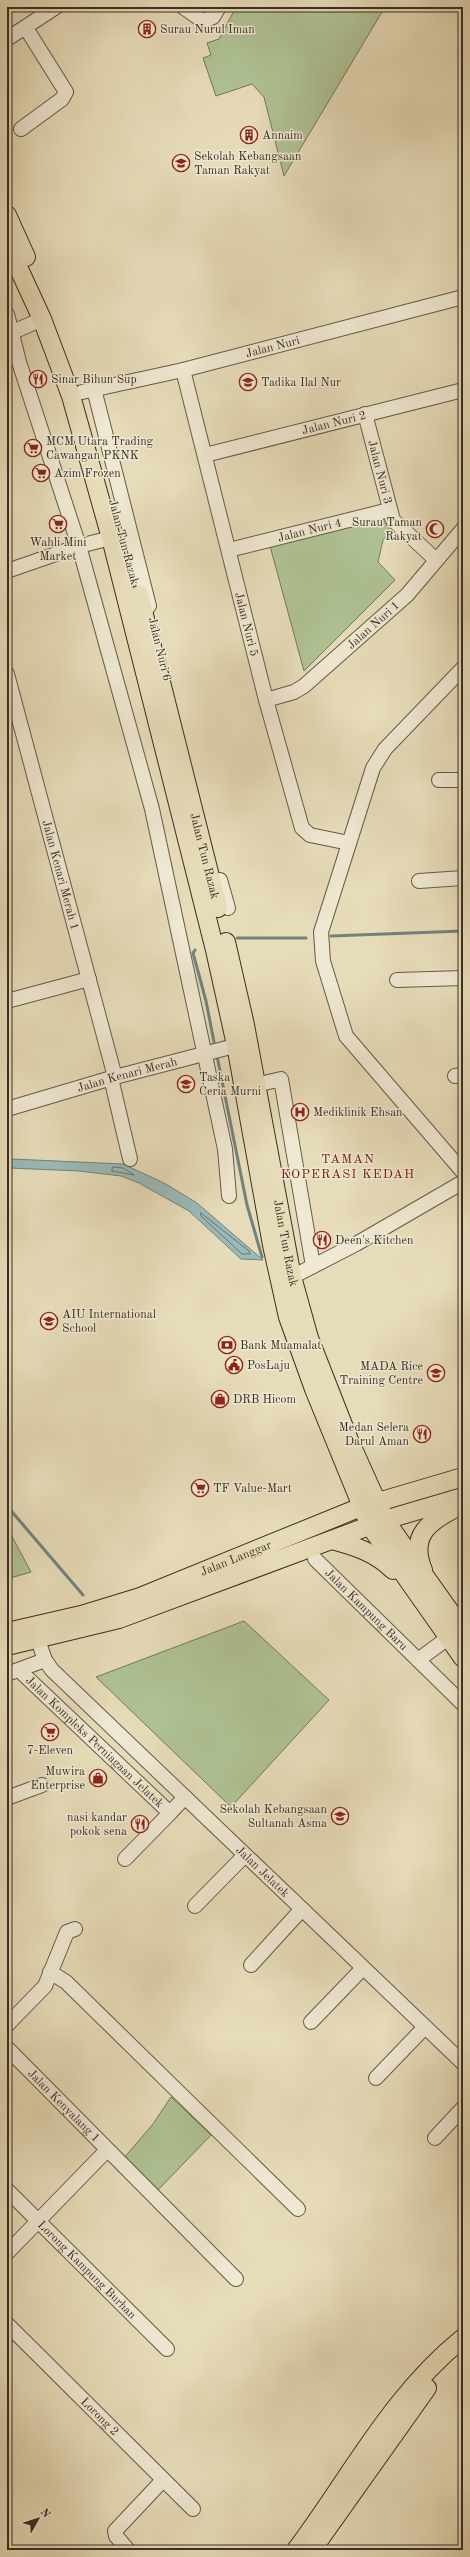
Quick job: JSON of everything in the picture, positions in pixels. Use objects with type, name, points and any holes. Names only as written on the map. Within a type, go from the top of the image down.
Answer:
[{"type":"main road","name":"Jalan Tun Razak","points":[[7,216],[88,390],[122,534],[222,900],[242,1043],[282,1297],[314,1389],[368,1505]]},
{"type":"main road","name":"Jalan Tun Razak","points":[[7,243],[42,319],[84,437],[242,1043],[256,1085],[292,1277],[317,1358],[368,1505]]},
{"type":"main road","name":"Jalan Langgar","points":[[7,1632],[81,1615],[140,1597],[368,1505],[463,1477]]},
{"type":"main road","name":"Jalan Langgar","points":[[7,1646],[38,1640],[132,1614],[377,1523],[463,1497]]},
{"type":"main road","points":[[421,1585],[418,1550],[423,1532],[430,1523],[463,1503]]},
{"type":"main road","points":[[368,1505],[377,1523],[456,1634],[463,1658]]},
{"type":"main road","points":[[332,1540],[358,1548],[383,1559],[421,1585]]},
{"type":"main road","points":[[296,2550],[395,2408],[420,2378],[461,2346]]},
{"type":"main road","points":[[312,2550],[414,2404],[461,2346]]},
{"type":"street","points":[[7,40],[56,7]]},
{"type":"street","points":[[183,7],[203,21],[213,17],[219,7]]},
{"type":"street","points":[[21,129],[62,99],[66,92],[26,28]]},
{"type":"street","name":"Jalan Nuri","points":[[88,390],[183,370],[463,297]]},
{"type":"street","points":[[7,314],[13,332],[19,362],[79,546],[152,809],[225,1149],[229,1196]]},
{"type":"street","points":[[13,332],[42,319]]},
{"type":"street","name":"Jalan Nuri 5","points":[[183,370],[266,700],[302,828],[310,835],[348,843]]},
{"type":"street","name":"Jalan Nuri 2","points":[[205,455],[463,390]]},
{"type":"street","name":"Jalan Nuri 3","points":[[366,414],[389,510],[398,526],[436,560]]},
{"type":"street","name":"Jalan Nuri 4","points":[[229,550],[389,510]]},
{"type":"street","name":"Jalan Nuri 1","points":[[266,700],[294,692],[304,686],[407,595],[463,529]]},
{"type":"street","points":[[7,571],[79,546],[111,538]]},
{"type":"street","points":[[463,668],[378,758],[367,781],[321,932],[320,942],[323,961],[341,1024],[346,1036],[463,1172]]},
{"type":"street","name":"Jalan Kenari Merah 1","points":[[7,674],[89,979],[113,1078],[130,1159]]},
{"type":"street","points":[[439,780],[463,780]]},
{"type":"street","points":[[419,881],[463,878]]},
{"type":"street","points":[[397,980],[463,978]]},
{"type":"street","points":[[7,1001],[89,979]]},
{"type":"street","name":"Jalan Kenari Merah","points":[[7,1109],[242,1043]]},
{"type":"street","points":[[256,1085],[281,1079],[313,1266]]},
{"type":"street","points":[[292,1277],[463,1182]]},
{"type":"street","name":"Jalan Kampung Baru","points":[[315,1559],[463,1704]]},
{"type":"street","name":"Jalan Kampung Baru","points":[[418,1660],[456,1634]]},
{"type":"street","name":"Jalan Jelatek","points":[[38,1640],[44,1660],[52,1670],[463,2063]]},
{"type":"street","points":[[14,1673],[44,1660]]},
{"type":"street","name":"Jalan Kompleks Perniagaan Jelatek","points":[[14,1673],[170,1814],[185,1797]]},
{"type":"street","points":[[7,1798],[42,1785]]},
{"type":"street","points":[[125,1859],[170,1814]]},
{"type":"street","points":[[195,1906],[245,1855]]},
{"type":"street","points":[[251,1965],[302,1909]]},
{"type":"street","points":[[7,2025],[46,1986],[50,1972],[67,1932],[75,1929]]},
{"type":"street","points":[[311,2022],[363,1968]]},
{"type":"street","points":[[50,1972],[66,1982],[298,2210]]},
{"type":"street","points":[[376,2078],[425,2027]]},
{"type":"street","name":"Jalan Kenyalang 1","points":[[7,2048],[106,2150],[236,2279]]},
{"type":"street","points":[[434,2138],[463,2108]]},
{"type":"street","points":[[7,2253],[39,2222],[106,2150]]},
{"type":"street","name":"Lorong Kampung Burhan","points":[[7,2190],[168,2349]]},
{"type":"street","name":"Lorong 2","points":[[7,2324],[193,2509]]},
{"type":"street","points":[[128,2550],[116,2536],[116,2531],[163,2480]]},
{"type":"green space","points":[[236,7],[385,7],[284,176],[264,97],[252,84],[216,96],[203,58],[211,55],[207,43],[219,39]]},
{"type":"green space","points":[[382,517],[391,532],[383,540],[378,562],[395,580],[304,671],[270,546]]},
{"type":"green space","points":[[7,1527],[31,1572],[7,1579]]},
{"type":"green space","points":[[244,1621],[329,1700],[231,1807],[96,1677]]},
{"type":"green space","points":[[171,2097],[211,2135],[158,2190],[124,2158],[153,2124]]},
{"type":"water","points":[[7,1154],[12,1159],[123,1164],[166,1184],[197,1203],[263,1260],[241,1259],[189,1211],[139,1183],[121,1176],[79,1171],[10,1168],[7,1167]]},
{"type":"waterway","points":[[331,936],[463,931]]},
{"type":"waterway","points":[[237,938],[306,938]]},
{"type":"waterway","points":[[195,950],[193,953],[206,1001],[214,1042]]},
{"type":"waterway","points":[[217,1056],[247,1205],[262,1257]]},
{"type":"waterway","points":[[7,1506],[83,1595]]},
{"type":"place","name":"Surau Nurul Iman","points":[[147,29]]},
{"type":"place","name":"Annaim","points":[[249,135]]},
{"type":"place","name":"Sekolah Kebangsaan Taman Rakyat","points":[[181,163]]},
{"type":"place","name":"Sinar Bihun Sup","points":[[38,379]]},
{"type":"place","name":"Tadika Ilal Nur","points":[[248,382]]},
{"type":"place","name":"MCM Utara Trading Cawangan PKNK","points":[[33,448]]},
{"type":"place","name":"Azim Frozen","points":[[41,473]]},
{"type":"place","name":"Wahli Mini Market","points":[[58,524]]},
{"type":"place","name":"Surau Taman Rakyat","points":[[435,529]]},
{"type":"place","name":"Taska Ceria Murni","points":[[186,1084]]},
{"type":"place","name":"Mediklinik Ehsan","points":[[300,1112]]},
{"type":"place","name":"Deen's Kitchen","points":[[322,1240]]},
{"type":"place","name":"AIU International School","points":[[49,1321]]},
{"type":"place","name":"Bank Muamalat","points":[[227,1345]]},
{"type":"place","name":"PosLaju","points":[[234,1365]]},
{"type":"place","name":"MADA Rice Training Centre","points":[[436,1373]]},
{"type":"place","name":"DRB Hicom","points":[[220,1399]]},
{"type":"place","name":"Medan Selera Darul Aman","points":[[422,1434]]},
{"type":"place","name":"TF Value-Mart","points":[[200,1488]]},
{"type":"place","name":"7-Eleven","points":[[50,1732]]},
{"type":"place","name":"Muwira Enterprise","points":[[98,1778]]},
{"type":"place","name":"Sekolah Kebangsaan Sultanah Asma","points":[[340,1816]]},
{"type":"place","name":"nasi kandar pokok sena","points":[[140,1824]]},
{"type":"district","name":"TAMAN KOPERASI KEDAH","points":[[348,1166]]}]
